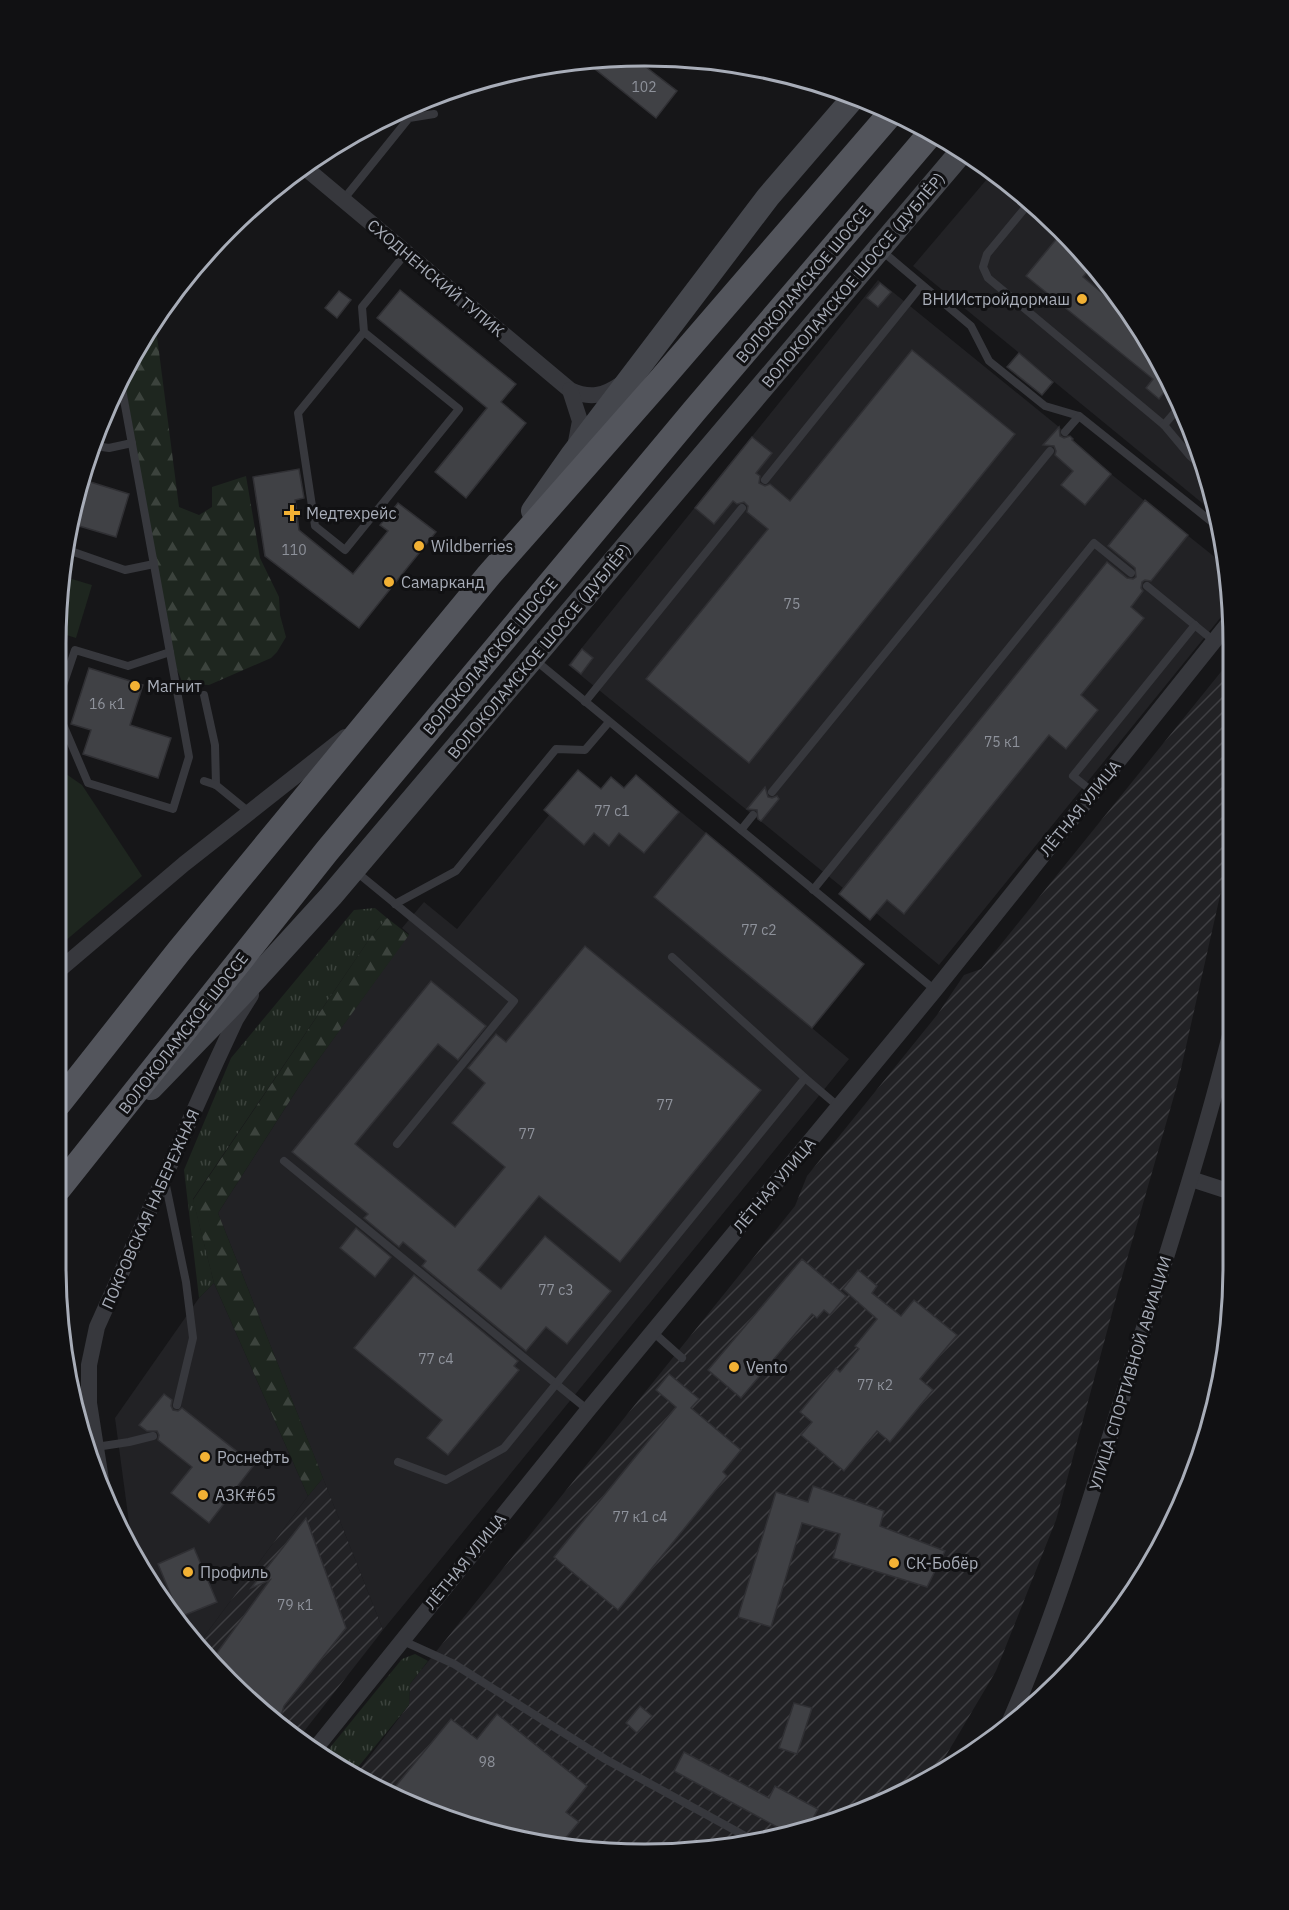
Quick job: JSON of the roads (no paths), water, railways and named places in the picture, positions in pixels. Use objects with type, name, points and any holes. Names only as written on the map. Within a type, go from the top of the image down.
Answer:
[{"type":"main road","points":[[66,1094],[172,960],[489,574],[886,119]]},
{"type":"main road","name":"ВОЛОКОЛАМСКОЕ ШОССЕ","points":[[66,1179],[327,851],[695,410],[926,140]]},
{"type":"street","points":[[489,574],[573,454],[768,197],[848,104]]},
{"type":"street","name":"ВОЛОКОЛАМСКОЕ ШОССЕ (ДУБЛЁР)","points":[[99,1138],[239,997],[354,870],[957,157]]},
{"type":"street","name":"СХОДНЕНСКИЙ ТУПИК","points":[[310,172],[570,390],[580,395],[600,396],[633,375]]},
{"type":"street","points":[[570,390],[580,421],[573,454]]},
{"type":"street","name":"ЛЁТНАЯ УЛИЦА","points":[[319,1744],[588,1410],[935,990],[1223,630]]},
{"type":"street","points":[[66,964],[184,864],[376,712]]},
{"type":"street","name":"ПОКРОВСКАЯ НАБЕРЕЖНАЯ","points":[[96,1447],[89,1403],[89,1365],[97,1327],[236,1019],[281,950]]},
{"type":"street","name":"УЛИЦА СПОРТИВНОЙ АВИАЦИИ","points":[[1015,1709],[1035,1664],[1076,1543],[1191,1179],[1223,1064]]},
{"type":"street","points":[[1191,1179],[1223,1190]]},
{"type":"lane","points":[[343,200],[410,118],[434,114]]},
{"type":"lane","points":[[1024,209],[987,254],[983,267],[988,278],[1164,425],[1191,457]]},
{"type":"lane","points":[[879,248],[971,326],[989,361],[1045,406],[1079,416],[1209,520]]},
{"type":"lane","points":[[364,332],[459,409],[345,550],[315,526],[298,413],[364,332],[362,307],[406,253]]},
{"type":"lane","points":[[765,480],[922,285]]},
{"type":"lane","points":[[66,731],[88,783],[173,809],[189,757],[123,395]]},
{"type":"lane","points":[[1164,425],[1174,413]]},
{"type":"lane","points":[[1065,432],[1079,416]]},
{"type":"lane","points":[[101,447],[109,448],[132,443]]},
{"type":"lane","points":[[772,792],[1050,451]]},
{"type":"lane","points":[[585,702],[742,508]]},
{"type":"lane","points":[[813,890],[1094,543],[1131,573]]},
{"type":"lane","points":[[74,552],[125,570],[154,564]]},
{"type":"lane","points":[[1147,586],[1214,640]]},
{"type":"lane","points":[[1093,792],[1073,776],[1195,625]]},
{"type":"lane","points":[[66,677],[75,650],[128,666],[170,652]]},
{"type":"lane","points":[[532,658],[935,990]]},
{"type":"lane","points":[[204,695],[215,745],[216,784]]},
{"type":"lane","points":[[395,904],[456,871],[556,749],[585,750],[609,722]]},
{"type":"lane","points":[[204,781],[216,784],[249,812]]},
{"type":"lane","points":[[741,830],[753,815]]},
{"type":"lane","points":[[354,870],[514,1001],[397,1144]]},
{"type":"lane","points":[[672,957],[839,1107]]},
{"type":"lane","points":[[398,1462],[446,1480],[504,1448],[805,1078]]},
{"type":"lane","points":[[284,1161],[588,1410]]},
{"type":"lane","points":[[164,1176],[186,1282],[193,1338],[177,1405]]},
{"type":"lane","points":[[653,1332],[682,1358]]},
{"type":"lane","points":[[96,1447],[153,1436]]},
{"type":"lane","points":[[401,1640],[454,1664],[605,1759],[744,1835]]},
{"type":"place","name":"ВНИИстройдормаш","points":[[1082,299]]},
{"type":"place","name":"Медтехрейс","points":[[292,513]]},
{"type":"place","name":"Wildberries","points":[[419,546]]},
{"type":"place","name":"Самарканд","points":[[389,582]]},
{"type":"place","name":"Магнит","points":[[135,686]]},
{"type":"place","name":"Vento","points":[[734,1367]]},
{"type":"place","name":"Роснефть","points":[[205,1457]]},
{"type":"place","name":"АЗК#65","points":[[203,1495]]},
{"type":"place","name":"СК-Бобёр","points":[[894,1563]]},
{"type":"place","name":"Профиль","points":[[188,1572]]}]
